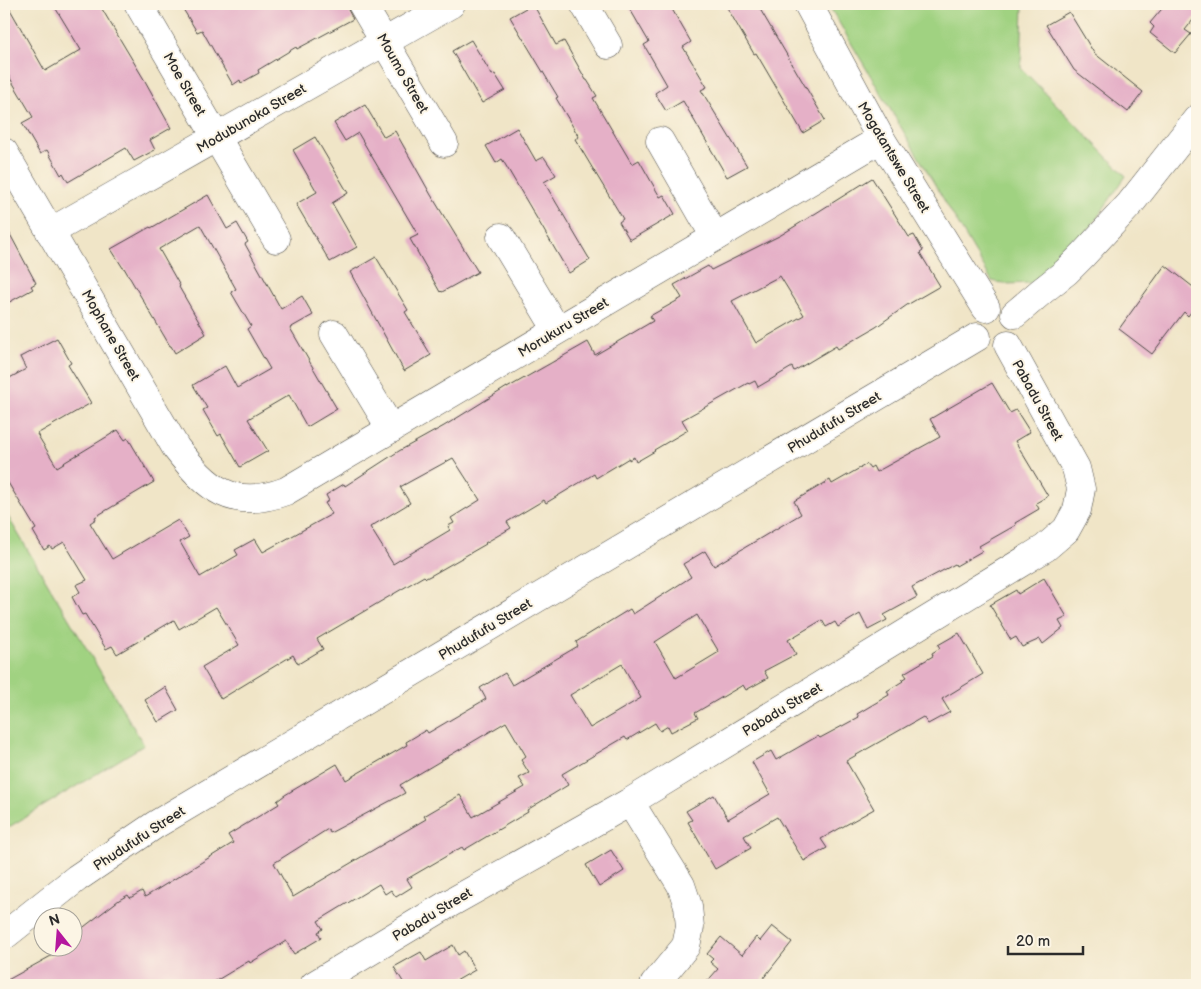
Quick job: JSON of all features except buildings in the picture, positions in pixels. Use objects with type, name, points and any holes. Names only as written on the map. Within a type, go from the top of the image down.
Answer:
[{"type":"street","name":"Moumo Street","points":[[362,4],[444,143]]},
{"type":"street","name":"Modubunoka Street","points":[[50,232],[451,4]]},
{"type":"street","points":[[584,4],[608,45]]},
{"type":"street","name":"Mogatantswe Street","points":[[808,4],[881,139],[986,308]]},
{"type":"street","name":"Moe Street","points":[[139,6],[276,240]]},
{"type":"street","points":[[1015,314],[1066,272],[1083,255],[1130,204],[1197,119]]},
{"type":"street","name":"Morukuru Street","points":[[238,498],[256,499],[286,491],[881,139]]},
{"type":"street","points":[[660,141],[715,237]]},
{"type":"street","name":"Mophane Street","points":[[4,152],[176,448],[203,479],[218,490],[238,498]]},
{"type":"street","points":[[501,237],[557,330]]},
{"type":"street","points":[[996,304],[1010,309],[1015,314],[1018,321],[1017,335],[1008,345],[994,348],[987,346],[977,337],[975,322],[978,315],[986,308],[996,304]]},
{"type":"street","points":[[334,334],[391,429]]},
{"type":"street","name":"Phudufufu Street","points":[[4,936],[77,878],[155,825],[977,337]]},
{"type":"street","name":"Pabadu Street","points":[[314,985],[445,906],[630,802],[1045,548],[1066,530],[1077,510],[1081,489],[1076,468],[1008,345]]},
{"type":"street","points":[[630,802],[681,885],[688,906],[690,927],[686,946],[654,985]]},
{"type":"green space","points":[[828,4],[1023,4],[1021,68],[1126,176],[1070,257],[1031,283],[1006,284],[992,281]]},
{"type":"green space","points":[[4,510],[144,745],[4,830]]}]
